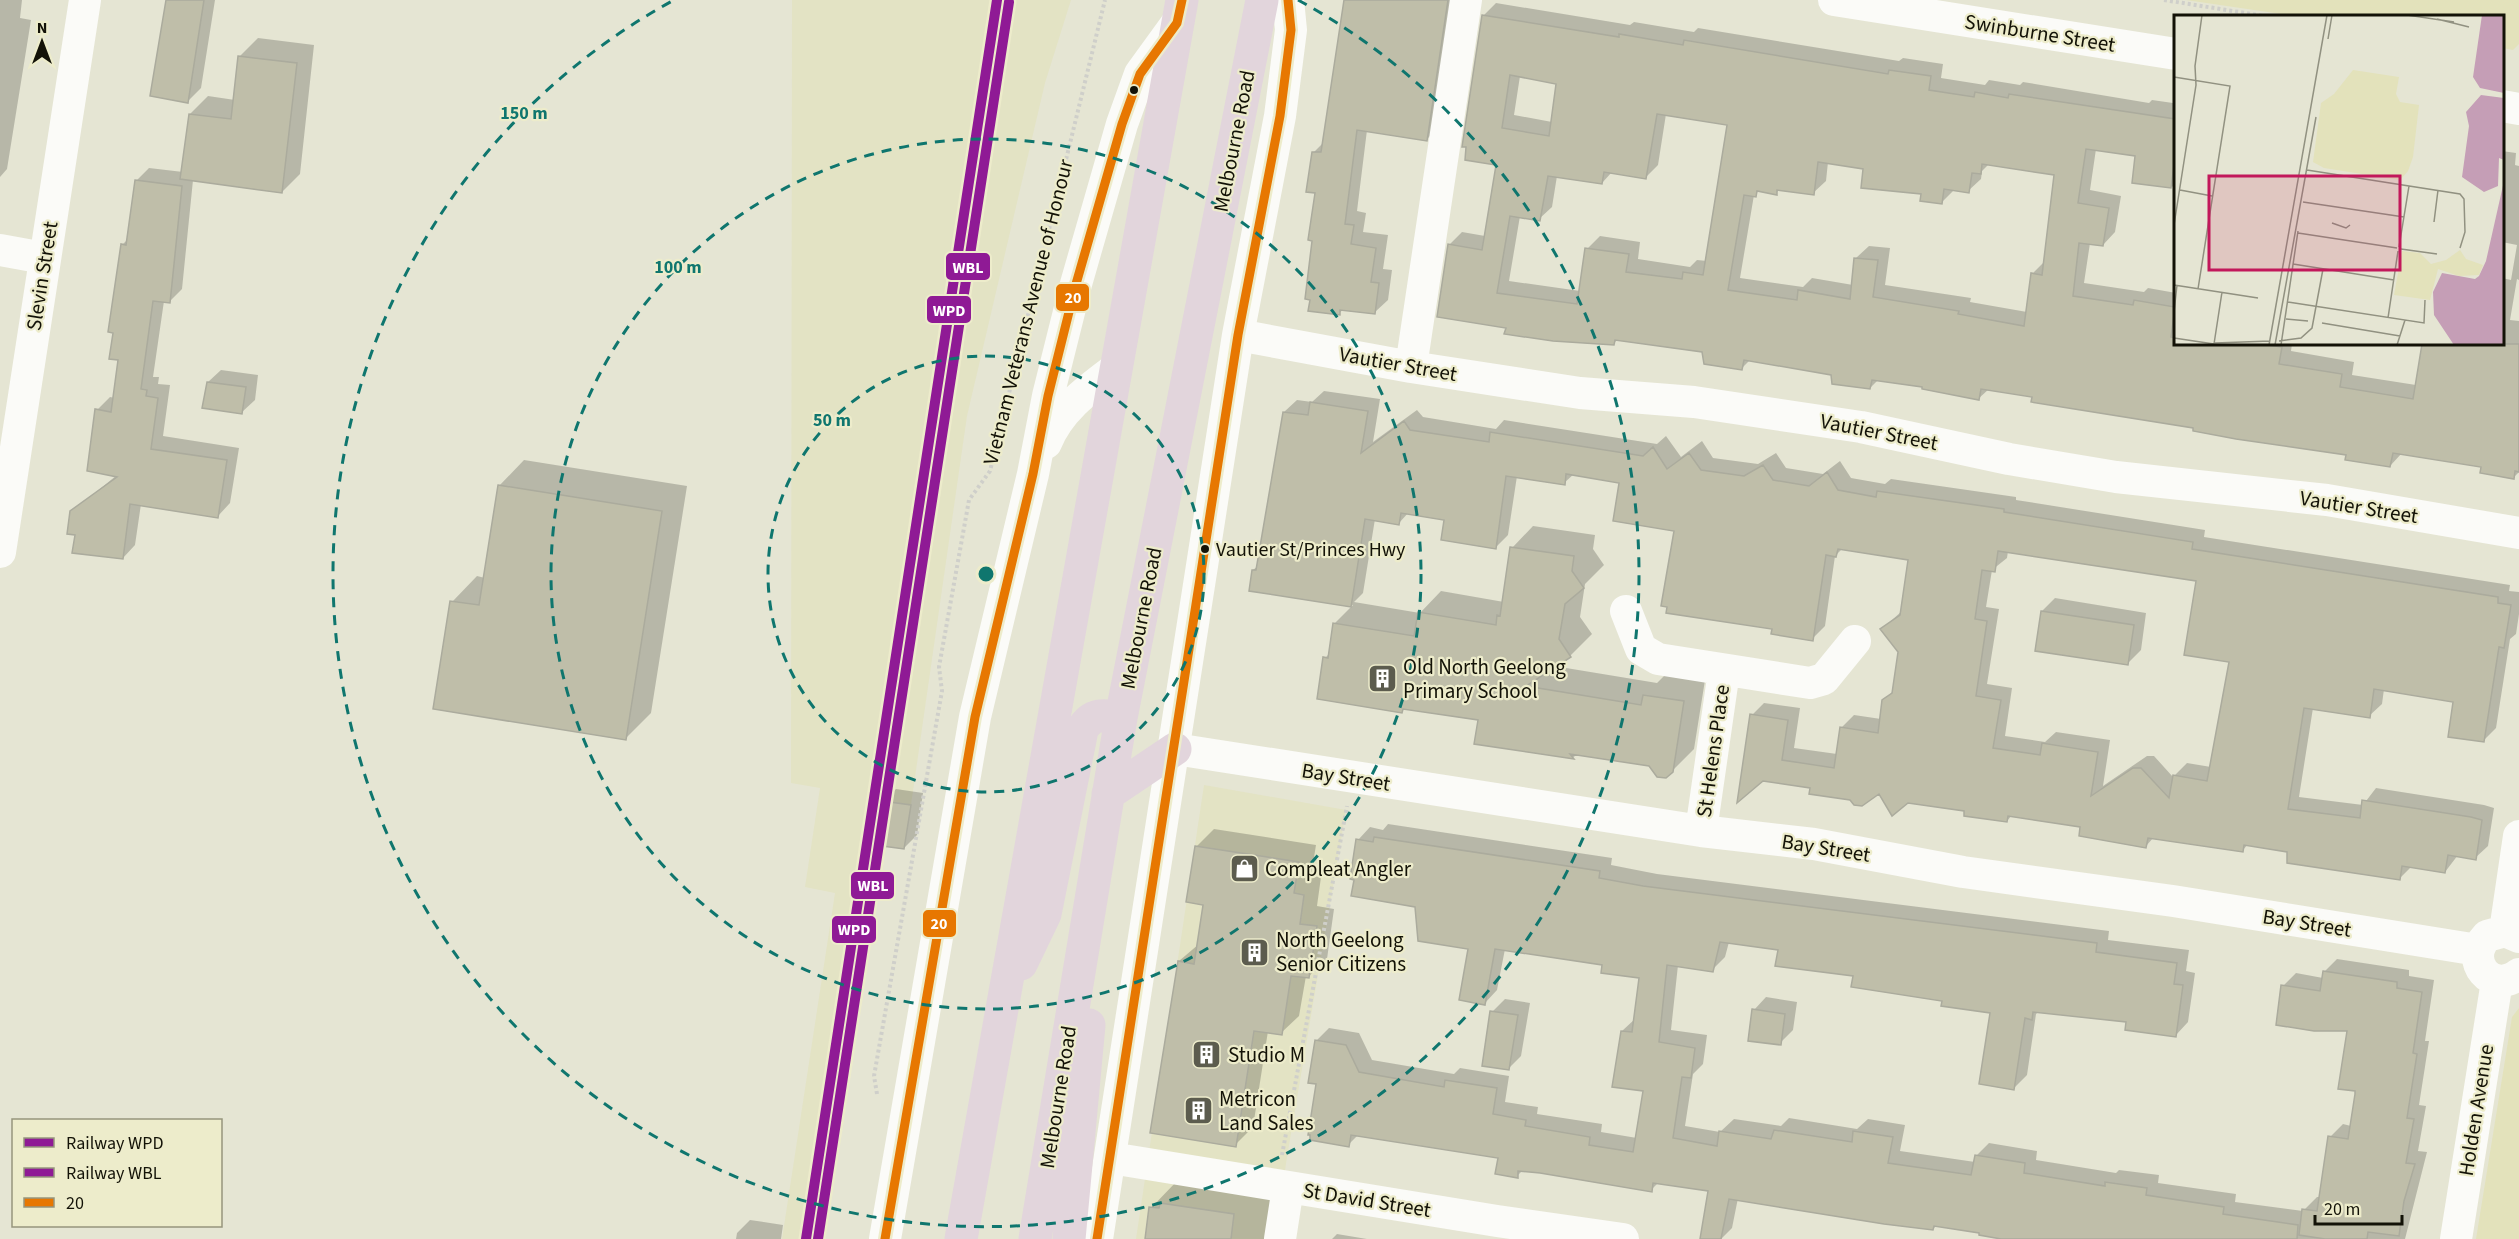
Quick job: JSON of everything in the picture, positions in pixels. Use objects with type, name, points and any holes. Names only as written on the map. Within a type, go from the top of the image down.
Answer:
[{"type":"highway","name":"Melbourne Road","points":[[1035,1239],[1121,718],[1262,0]]},
{"type":"highway","points":[[961,1239],[1179,11]]},
{"type":"highway","points":[[1004,998],[1045,914],[1082,730],[1086,722],[1097,715],[1121,718]]},
{"type":"highway","points":[[1108,794],[1175,749]]},
{"type":"highway","points":[[1069,1239],[1084,1103],[1098,855]]},
{"type":"street","name":"Slevin Street","points":[[0,552],[85,0]]},
{"type":"street","points":[[1097,1239],[1238,335],[1280,116],[1291,30],[1288,0]]},
{"type":"street","points":[[1411,367],[1466,0]]},
{"type":"street","name":"Swinburne Street","points":[[1834,0],[2174,54]]},
{"type":"street","points":[[885,1239],[975,717],[1033,474],[1048,396],[1076,284],[1122,124],[1140,74],[1179,11]]},
{"type":"street","points":[[2504,106],[2519,109]]},
{"type":"street","points":[[0,250],[44,258]]},
{"type":"street","name":"Vautier Street","points":[[1238,335],[1411,367],[1580,393],[1694,402],[1861,427],[2009,459],[2116,477],[2327,500],[2519,533]]},
{"type":"street","points":[[1033,474],[1049,434],[1061,415],[1084,392],[1115,369]]},
{"type":"street","name":"St Helens Place","points":[[1626,611],[1641,649],[1658,659],[1810,683],[1824,679],[1855,642]]},
{"type":"street","name":"St Helens Place","points":[[1701,831],[1724,671]]},
{"type":"street","name":"Bay Street","points":[[1175,749],[1701,831],[1814,844],[1963,872],[2173,901],[2478,950]]},
{"type":"street","points":[[2508,977],[2481,969],[2478,950],[2487,936],[2512,934],[2519,836]]},
{"type":"street","name":"Holden Avenue","points":[[2456,1239],[2508,977]]},
{"type":"street","name":"St David Street","points":[[1111,1158],[1282,1186],[1496,1230],[1623,1239]]},
{"type":"street","points":[[1280,1239],[1282,1186]]},
{"type":"path","name":"Vietnam Veterans Avenue of Honour","points":[[879,1104],[874,1076],[942,691],[939,667],[969,500],[990,471],[1105,0]]},
{"type":"path","points":[[2164,0],[2258,15]]},
{"type":"path","points":[[1282,1186],[1352,778]]},
{"type":"shaded area","points":[[792,0],[1071,0],[1045,83],[967,416],[911,805],[882,801],[861,900],[811,1239],[782,1239],[835,893],[805,887],[820,788],[791,783]]},
{"type":"shaded area","points":[[2186,0],[2519,0],[2519,44],[2513,50],[2504,48],[2504,15],[2287,15]]},
{"type":"shaded area","points":[[1204,785],[1346,810],[1275,1239],[1136,1239]]},
{"type":"shaded area","points":[[2519,1008],[2519,1239],[2476,1239],[2512,1017]]},
{"type":"building","points":[[166,0],[204,0],[188,103],[150,96]]},
{"type":"building","points":[[1344,0],[1448,0],[1427,141],[1357,130],[1345,224],[1354,225],[1351,244],[1376,248],[1371,282],[1379,283],[1375,314],[1340,310],[1340,315],[1308,311],[1310,300],[1305,299],[1312,241],[1308,240],[1315,193],[1306,192],[1312,152],[1321,152]]},
{"type":"building","points":[[1482,15],[1683,45],[1684,40],[1888,74],[1889,70],[1931,76],[1929,90],[1974,97],[1975,92],[2008,98],[2009,94],[2174,119],[2174,165],[2171,188],[2132,183],[2135,156],[2086,149],[2078,203],[2109,208],[2103,246],[2079,243],[2073,296],[2133,305],[2134,300],[2174,307],[2171,337],[2174,338],[2174,345],[2282,347],[2279,364],[2342,374],[2340,387],[2413,399],[2422,345],[2519,344],[2519,472],[2515,471],[2514,479],[2480,473],[2481,467],[2393,453],[2390,467],[2345,460],[2346,455],[2236,439],[2193,431],[2193,428],[2031,402],[2032,397],[1981,389],[1979,400],[1922,389],[1922,387],[1872,380],[1870,389],[1832,384],[1831,375],[1744,360],[1742,370],[1704,364],[1702,352],[1615,340],[1614,345],[1553,341],[1504,334],[1506,328],[1437,317],[1448,244],[1482,250],[1496,165],[1465,160],[1466,147],[1462,147]],"holes":[[[1510,75],[1556,84],[1549,136],[1502,128]],[[1657,114],[1727,125],[1703,275],[1683,272],[1682,279],[1626,272],[1629,254],[1585,248],[1577,304],[1497,293],[1510,216],[1540,221],[1548,176],[1602,184],[1604,172],[1646,179]],[[1818,162],[1863,169],[1861,188],[1921,194],[1920,201],[1942,204],[1944,189],[1969,193],[1972,173],[1981,174],[1982,164],[2054,175],[2042,275],[2031,273],[2024,326],[1958,314],[1959,311],[1873,297],[1878,260],[1854,258],[1850,299],[1798,290],[1797,300],[1728,290],[1744,195],[1756,197],[1757,191],[1777,195],[1777,190],[1814,195]]]},
{"type":"building","points":[[238,56],[297,63],[282,193],[180,179],[189,114],[231,119]]},
{"type":"building","points":[[135,180],[182,186],[170,303],[153,301],[141,389],[147,390],[146,396],[158,398],[151,449],[227,460],[218,518],[130,504],[123,559],[72,553],[75,535],[67,534],[70,511],[117,477],[87,471],[95,409],[111,412],[118,360],[109,359],[113,333],[108,332],[121,244],[126,245]]},
{"type":"building","points":[[207,382],[246,387],[242,414],[202,408]]},
{"type":"building","points":[[1310,402],[1368,411],[1361,453],[1404,421],[1410,430],[1489,442],[1490,432],[1643,456],[1653,447],[1667,469],[1689,453],[1701,470],[1744,476],[1763,465],[1773,480],[1809,486],[1827,472],[1838,490],[1876,497],[1877,491],[2004,509],[2004,512],[2193,542],[2192,549],[2498,597],[2498,603],[2511,605],[2504,648],[2499,647],[2484,742],[2448,737],[2453,702],[2374,689],[2370,718],[2304,708],[2288,809],[2360,818],[2362,800],[2471,817],[2482,820],[2476,860],[2448,855],[2445,873],[2402,866],[2400,880],[2287,863],[2287,852],[2244,845],[2243,852],[2148,838],[2146,848],[2079,836],[2080,827],[2008,816],[2007,822],[1964,816],[1964,811],[1908,803],[1892,816],[1879,794],[1862,806],[1854,805],[1850,800],[1809,794],[1810,788],[1763,781],[1737,803],[1750,714],[1788,720],[1782,760],[1834,768],[1840,727],[1878,733],[1882,700],[1892,693],[1898,652],[1880,629],[1900,615],[1908,560],[1838,549],[1836,557],[1826,555],[1813,641],[1771,634],[1772,629],[1666,613],[1667,607],[1661,606],[1674,531],[1613,521],[1619,483],[1566,474],[1565,485],[1506,476],[1496,549],[1441,540],[1444,520],[1401,513],[1399,525],[1365,519],[1351,607],[1249,591],[1252,570],[1256,570],[1283,412],[1308,415]],"holes":[[[1998,551],[2196,581],[2184,655],[2229,662],[2207,781],[2173,775],[2169,798],[2141,768],[2133,768],[2091,796],[2098,752],[2042,743],[2040,755],[1993,748],[2001,700],[1976,696],[1987,621],[1975,619],[1982,570],[1995,572]]]},
{"type":"building","points":[[498,485],[662,511],[626,740],[433,709],[450,601],[479,605]]},
{"type":"building","points":[[1510,547],[1574,556],[1572,571],[1584,588],[1565,604],[1559,639],[1571,657],[1526,686],[1641,705],[1643,695],[1684,701],[1673,772],[1666,778],[1657,777],[1649,766],[1570,754],[1574,759],[1474,744],[1478,720],[1403,709],[1402,713],[1317,699],[1323,657],[1328,658],[1333,623],[1414,636],[1418,612],[1496,625],[1497,615],[1500,616]]},
{"type":"building","points":[[2041,611],[2134,625],[2128,665],[2035,651]]},
{"type":"building","points":[[882,801],[911,805],[904,849],[875,845]]},
{"type":"building","points":[[1374,837],[1600,871],[1599,878],[1643,886],[2097,943],[2096,952],[2177,963],[2174,984],[2183,985],[2176,1037],[2125,1030],[2126,1022],[2033,1012],[2032,1020],[2025,1018],[2014,1090],[1979,1084],[1990,1013],[1941,1006],[1942,1001],[1851,987],[1853,976],[1775,966],[1778,950],[1720,942],[1713,972],[1667,965],[1659,1042],[1695,1048],[1691,1078],[1682,1077],[1673,1138],[1717,1146],[1719,1131],[1771,1139],[1774,1130],[1852,1142],[1853,1131],[1893,1137],[1888,1163],[1971,1175],[1975,1155],[2025,1163],[2024,1173],[2105,1186],[2105,1182],[2147,1188],[2146,1195],[2224,1207],[2223,1214],[2298,1225],[2297,1239],[2001,1239],[1934,1226],[1933,1230],[1884,1224],[1729,1199],[1721,1239],[1700,1239],[1708,1191],[1653,1183],[1652,1192],[1518,1171],[1518,1178],[1495,1174],[1498,1158],[1351,1135],[1349,1147],[1310,1140],[1310,1135],[1308,1135],[1316,1084],[1308,1083],[1315,1040],[1346,1045],[1359,1072],[1444,1087],[1445,1080],[1497,1088],[1493,1114],[1526,1120],[1525,1126],[1590,1137],[1589,1145],[1633,1152],[1643,1091],[1612,1087],[1621,1031],[1632,1032],[1639,978],[1601,973],[1602,965],[1495,949],[1485,1005],[1459,1000],[1468,949],[1418,941],[1415,907],[1351,896],[1354,880],[1350,879],[1356,839],[1373,842]]},
{"type":"building","points":[[1195,846],[1299,862],[1294,893],[1304,895],[1300,924],[1317,926],[1309,978],[1291,976],[1282,1035],[1254,1031],[1236,1147],[1150,1133],[1178,961],[1194,964],[1203,905],[1186,902]]},
{"type":"building","points":[[2323,971],[2397,982],[2397,988],[2422,992],[2413,1053],[2417,1054],[2407,1118],[2414,1119],[2406,1163],[2415,1164],[2404,1201],[2399,1236],[2368,1232],[2367,1239],[2325,1239],[2299,1235],[2302,1209],[2317,1211],[2328,1136],[2348,1139],[2355,1094],[2355,1091],[2338,1089],[2347,1031],[2314,1031],[2276,1025],[2281,985],[2320,991]]},
{"type":"building","points":[[1752,1009],[1785,1014],[1781,1045],[1748,1041]]},
{"type":"building","points":[[1490,1011],[1518,1015],[1509,1070],[1482,1066]]},
{"type":"building","points":[[1160,1203],[1234,1214],[1231,1239],[1145,1239],[1149,1207],[1159,1208]]},
{"type":"rail line","name":"WPD","points":[[806,1239],[997,0]]},
{"type":"rail line","name":"WBL","points":[[818,1239],[1009,2]]},
{"type":"transit line","name":"20","points":[[885,1239],[975,717],[1033,474],[1048,396],[1076,284],[1122,124],[1140,74],[1177,23],[1182,0]]},
{"type":"transit line","name":"20","points":[[1097,1239],[1238,335],[1280,116],[1291,30],[1288,0]]},
{"type":"place","name":"Vautier St/Princes Hwy","points":[[1205,549]]},
{"type":"place","name":"Old North Geelong Primary School","points":[[1382,679]]},
{"type":"place","name":"Compleat Angler","points":[[1244,869]]},
{"type":"place","name":"North Geelong Senior Citizens","points":[[1255,952]]},
{"type":"place","name":"Studio M","points":[[1207,1055]]},
{"type":"place","name":"Metricon Land Sales","points":[[1198,1111]]}]
